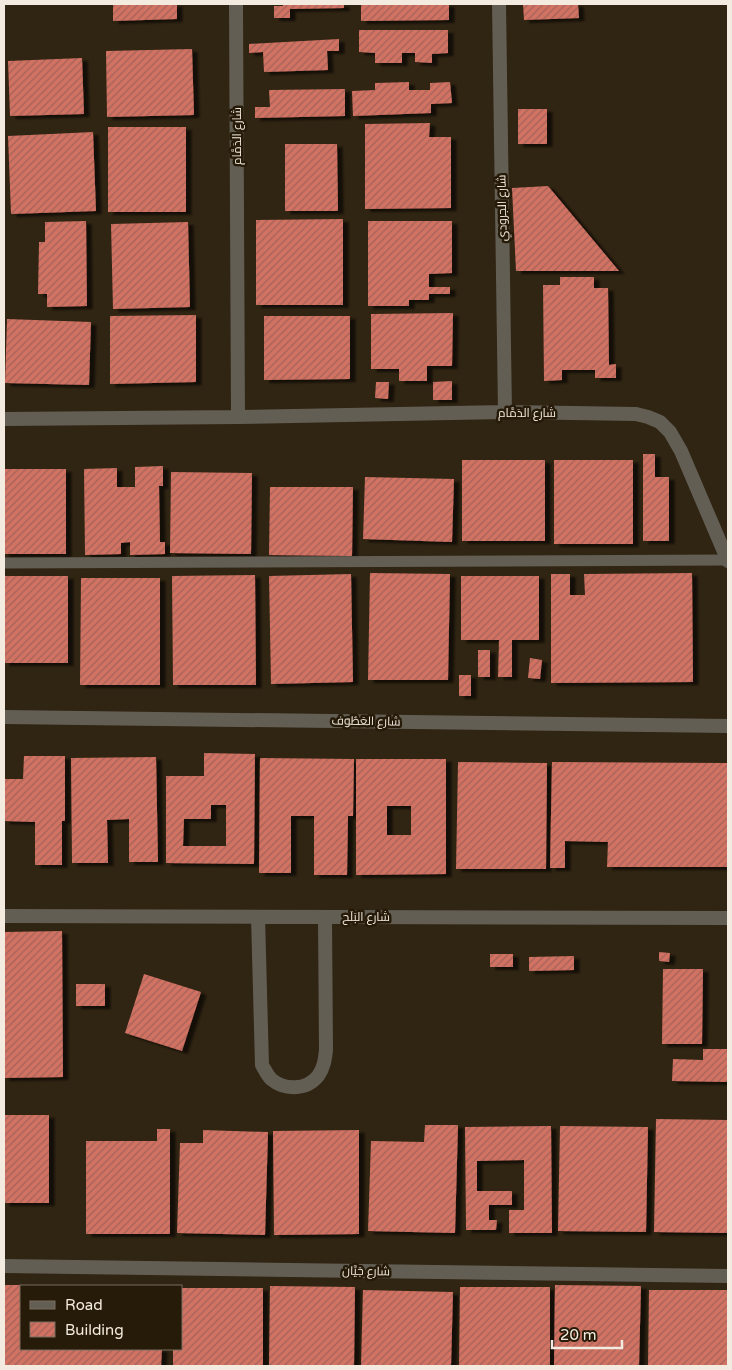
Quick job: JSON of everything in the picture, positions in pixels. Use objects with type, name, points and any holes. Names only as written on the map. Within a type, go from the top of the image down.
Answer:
[{"type":"street","name":"شارع الدَمَّام","points":[[236,4],[238,418]]},
{"type":"street","name":"شارع الجرودي","points":[[499,4],[505,412]]},
{"type":"street","name":"شارع الدَمَّام","points":[[4,419],[238,418],[505,412],[636,414],[660,422],[670,432],[681,451],[728,560]]},
{"type":"street","name":"شارع العَطُوف","points":[[4,717],[728,726]]},
{"type":"street","name":"شارع البَلَح","points":[[4,916],[728,918]]},
{"type":"street","points":[[258,917],[262,1065],[269,1077],[280,1085],[294,1088],[307,1085],[317,1076],[324,1064],[326,1050],[325,917]]},
{"type":"street","name":"شارع جَيَّان","points":[[4,1266],[728,1276]]},
{"type":"lane","points":[[4,563],[728,560]]},
{"type":"building","points":[[113,4],[177,4],[177,19],[113,21]]},
{"type":"building","points":[[283,4],[344,4],[344,8],[290,9],[290,18],[274,18],[274,6],[283,6]]},
{"type":"building","points":[[361,4],[449,4],[449,20],[361,21]]},
{"type":"building","points":[[523,4],[578,4],[579,18],[524,20]]},
{"type":"building","points":[[359,30],[448,30],[448,53],[432,54],[432,63],[415,62],[415,53],[402,53],[402,63],[375,63],[375,53],[359,52]]},
{"type":"building","points":[[339,39],[339,51],[327,51],[328,70],[264,72],[263,52],[249,53],[249,44]]},
{"type":"building","points":[[192,49],[194,115],[107,117],[106,51]]},
{"type":"building","points":[[82,58],[84,114],[10,116],[8,61]]},
{"type":"building","points":[[409,82],[409,90],[430,90],[430,83],[450,82],[452,103],[431,104],[431,113],[353,116],[352,91],[375,90],[375,83]]},
{"type":"building","points":[[345,89],[345,116],[255,118],[255,107],[270,107],[269,90]]},
{"type":"building","points":[[518,109],[547,109],[547,144],[518,144]]},
{"type":"building","points":[[430,123],[429,137],[451,137],[451,208],[365,209],[365,124]]},
{"type":"building","points":[[108,127],[186,127],[186,212],[108,212]]},
{"type":"building","points":[[93,132],[96,211],[11,214],[8,136]]},
{"type":"building","points":[[285,144],[337,144],[338,211],[285,211]]},
{"type":"building","points":[[548,186],[619,271],[516,271],[512,188]]},
{"type":"building","points":[[343,219],[343,305],[256,305],[256,220]]},
{"type":"building","points":[[86,221],[87,306],[47,307],[47,294],[38,294],[39,242],[45,242],[45,222]]},
{"type":"building","points":[[368,221],[452,221],[452,273],[429,274],[429,287],[450,287],[450,294],[429,294],[429,300],[409,300],[409,306],[368,306]]},
{"type":"building","points":[[188,222],[190,307],[113,309],[111,224]]},
{"type":"building","points":[[560,277],[594,277],[594,288],[608,288],[609,365],[616,364],[616,378],[595,378],[595,370],[562,370],[562,380],[544,381],[543,285],[560,285]]},
{"type":"building","points":[[453,313],[452,366],[427,366],[427,381],[399,381],[399,369],[371,369],[371,314]]},
{"type":"building","points":[[196,315],[196,382],[110,384],[110,316]]},
{"type":"building","points":[[264,316],[350,316],[350,379],[264,380]]},
{"type":"building","points":[[7,319],[91,322],[89,385],[5,383]]},
{"type":"building","points":[[452,381],[452,400],[433,400],[433,382]]},
{"type":"building","points":[[376,382],[389,382],[388,399],[375,398]]},
{"type":"building","points":[[643,454],[655,454],[655,477],[669,477],[669,541],[643,541]]},
{"type":"building","points":[[462,460],[545,460],[545,541],[462,541]]},
{"type":"building","points":[[554,460],[633,460],[633,544],[554,544]]},
{"type":"building","points":[[163,466],[163,486],[159,486],[160,542],[165,542],[165,554],[130,555],[130,542],[121,543],[121,554],[85,555],[84,469],[117,468],[117,487],[135,487],[135,467]]},
{"type":"building","points":[[4,469],[66,469],[66,554],[4,554]]},
{"type":"building","points":[[171,472],[252,473],[251,554],[170,553]]},
{"type":"building","points":[[365,477],[454,479],[452,542],[363,539]]},
{"type":"building","points":[[270,487],[353,487],[352,556],[269,555]]},
{"type":"building","points":[[370,573],[450,574],[448,680],[368,680]]},
{"type":"building","points":[[692,573],[693,682],[551,683],[551,574],[570,574],[570,595],[585,595],[584,574]]},
{"type":"building","points":[[351,574],[353,682],[271,684],[269,576]]},
{"type":"building","points":[[255,575],[256,685],[173,685],[172,576]]},
{"type":"building","points":[[4,576],[68,576],[68,663],[4,663]]},
{"type":"building","points":[[461,576],[539,576],[539,640],[512,640],[512,677],[498,677],[499,640],[461,640]]},
{"type":"building","points":[[81,578],[160,578],[160,685],[80,685]]},
{"type":"building","points":[[478,650],[490,650],[490,677],[478,677]]},
{"type":"building","points":[[530,658],[542,660],[540,679],[528,678]]},
{"type":"building","points":[[459,675],[471,675],[471,696],[459,696]]},
{"type":"building","points":[[204,753],[255,754],[254,864],[166,863],[166,776],[204,776]],"holes":[[[211,805],[226,805],[226,846],[183,846],[184,819],[211,819]]]},
{"type":"building","points":[[24,756],[65,756],[65,821],[62,821],[62,865],[35,865],[35,822],[4,821],[4,779],[23,779]]},
{"type":"building","points":[[156,757],[158,862],[129,862],[129,819],[107,820],[108,863],[72,863],[71,758]]},
{"type":"building","points":[[260,758],[354,759],[353,816],[348,816],[347,875],[314,875],[314,816],[291,816],[291,873],[259,873]]},
{"type":"building","points":[[356,759],[446,759],[446,874],[356,875]],"holes":[[[387,806],[411,806],[411,835],[387,835]]]},
{"type":"building","points":[[458,762],[547,763],[546,869],[456,869]]},
{"type":"building","points":[[552,762],[727,763],[727,867],[607,867],[608,842],[565,841],[565,868],[550,868]]},
{"type":"building","points":[[62,931],[63,1077],[4,1078],[4,932]]},
{"type":"building","points":[[659,952],[670,953],[669,962],[659,961]]},
{"type":"building","points":[[490,954],[513,954],[513,967],[490,967]]},
{"type":"building","points":[[574,956],[574,970],[529,971],[529,957]]},
{"type":"building","points":[[663,969],[703,969],[702,1044],[662,1044]]},
{"type":"building","points":[[144,974],[201,992],[182,1051],[125,1033]]},
{"type":"building","points":[[76,984],[105,984],[105,1006],[76,1006]]},
{"type":"building","points":[[703,1049],[727,1049],[727,1082],[672,1081],[673,1059],[703,1060]]},
{"type":"building","points":[[4,1115],[49,1115],[49,1203],[4,1203]]},
{"type":"building","points":[[656,1119],[728,1120],[728,1233],[654,1232]]},
{"type":"building","points":[[425,1125],[458,1125],[455,1233],[368,1231],[371,1141],[424,1142]]},
{"type":"building","points":[[551,1126],[552,1233],[509,1233],[509,1210],[524,1210],[524,1160],[477,1161],[477,1191],[512,1191],[512,1205],[489,1205],[489,1220],[497,1220],[496,1230],[466,1230],[465,1127]]},
{"type":"building","points":[[560,1126],[648,1127],[646,1232],[558,1231]]},
{"type":"building","points":[[157,1129],[170,1129],[170,1234],[86,1234],[86,1141],[157,1141]]},
{"type":"building","points":[[203,1130],[268,1132],[265,1235],[177,1233],[180,1143],[203,1143]]},
{"type":"building","points":[[359,1130],[359,1234],[274,1235],[273,1131]]},
{"type":"building","points":[[4,1285],[20,1285],[20,1350],[162,1350],[161,1366],[4,1366]]},
{"type":"building","points":[[555,1285],[641,1286],[639,1366],[554,1366]]},
{"type":"building","points":[[270,1286],[355,1287],[354,1366],[269,1366]]},
{"type":"building","points":[[460,1287],[550,1287],[550,1366],[459,1366]]},
{"type":"building","points":[[182,1288],[263,1288],[263,1366],[173,1366],[173,1350],[182,1350]]},
{"type":"building","points":[[363,1290],[453,1292],[451,1366],[361,1366]]},
{"type":"building","points":[[649,1290],[728,1290],[728,1366],[648,1366]]}]
